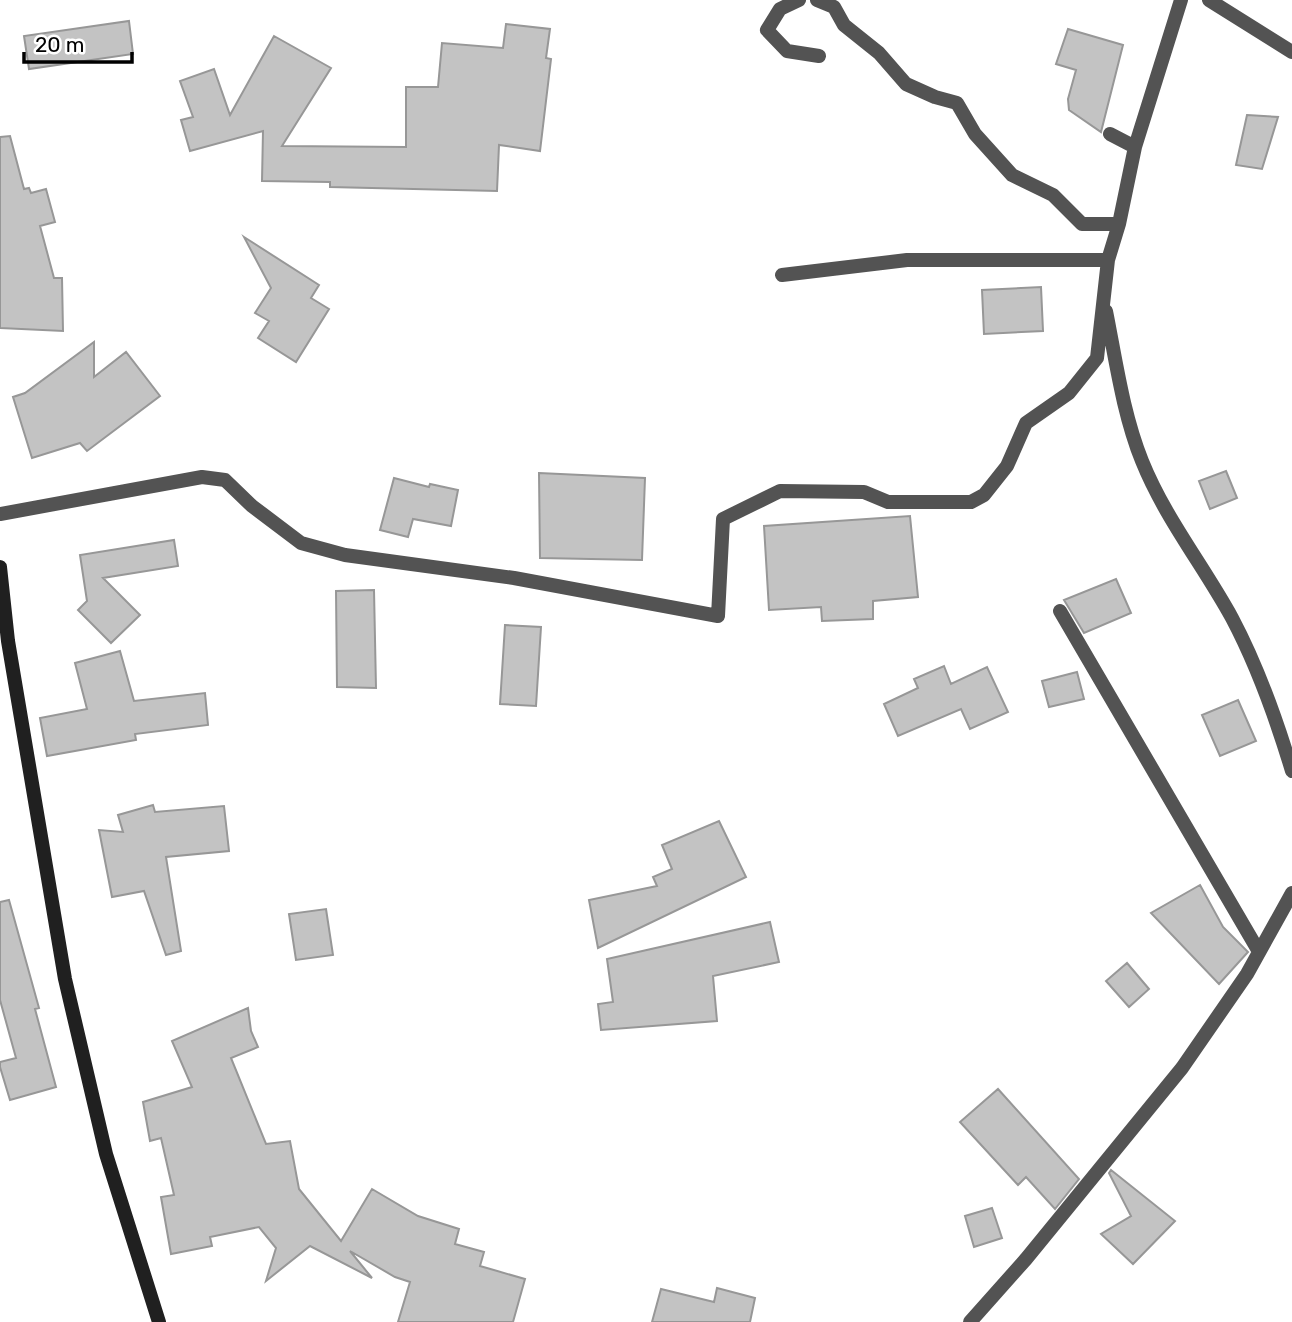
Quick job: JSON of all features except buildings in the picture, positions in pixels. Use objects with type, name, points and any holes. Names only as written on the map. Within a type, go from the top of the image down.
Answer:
[{"type":"street","points":[[799,0],[780,9],[767,30],[787,51],[819,56]]},
{"type":"street","points":[[817,0],[834,7],[844,25],[879,53],[906,84],[957,103],[975,134],[1013,175],[1053,195],[1082,224],[1119,224]]},
{"type":"street","points":[[0,514],[202,477],[225,480],[252,506],[301,543],[345,555],[514,578],[718,616],[723,519],[780,491],[854,491],[888,502],[971,502],[984,495],[1007,466],[1026,422],[1069,393],[1097,358],[1108,260],[1119,224],[1135,147],[1181,0]]},
{"type":"street","points":[[1209,0],[1292,52]]},
{"type":"street","points":[[1110,134],[1135,147]]},
{"type":"street","points":[[782,275],[907,260],[1108,260]]},
{"type":"street","points":[[1104,300],[1126,407],[1142,461],[1169,517],[1231,616],[1255,664],[1292,771]]},
{"type":"street","points":[[0,567],[8,641],[65,979],[106,1154],[159,1322]]},
{"type":"street","points":[[1060,611],[1258,950]]},
{"type":"street","points":[[970,1322],[1026,1259],[1181,1068],[1247,974],[1292,893]]}]
